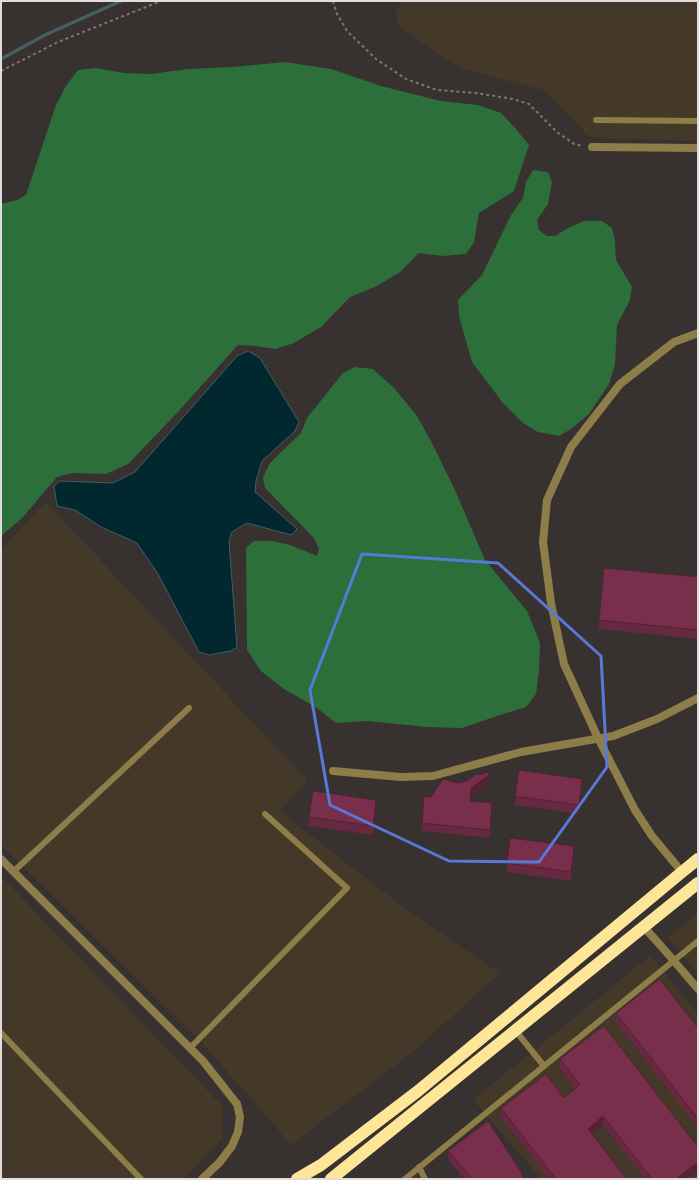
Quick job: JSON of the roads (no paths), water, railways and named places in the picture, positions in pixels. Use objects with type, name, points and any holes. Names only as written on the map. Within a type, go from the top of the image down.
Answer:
[{"type":"highway","points":[[297,1179],[321,1165],[418,1091],[698,859]]},
{"type":"highway","points":[[334,1178],[643,926],[698,883]]},
{"type":"street","points":[[592,148],[698,148]]},
{"type":"street","points":[[682,872],[652,836],[635,810],[598,738],[564,664],[551,603],[543,542],[547,500],[571,447],[620,384],[674,342],[698,333]]},
{"type":"street","points":[[333,772],[401,777],[433,776],[521,752],[613,736],[657,719],[698,698]]},
{"type":"street","points":[[1,859],[203,1061],[237,1104],[240,1116],[238,1132],[232,1146],[219,1163],[202,1179]]},
{"type":"street","points":[[643,926],[698,989]]},
{"type":"lane","points":[[596,120],[698,121]]},
{"type":"lane","points":[[14,872],[189,708]]},
{"type":"lane","points":[[190,1048],[347,888],[265,814]]},
{"type":"lane","points":[[405,1179],[698,941]]},
{"type":"lane","points":[[515,1030],[544,1066]]},
{"type":"lane","points":[[1,1033],[140,1179]]},
{"type":"lane","points":[[419,1167],[425,1179]]},
{"type":"water","points":[[248,351],[260,358],[299,422],[295,431],[262,461],[256,481],[255,492],[297,529],[291,535],[247,523],[232,532],[229,541],[237,647],[231,651],[209,655],[199,652],[158,574],[137,543],[101,527],[75,510],[57,506],[54,486],[60,481],[113,483],[135,472],[237,356]]},
{"type":"waterway","points":[[1,59],[45,35],[121,1]]}]
